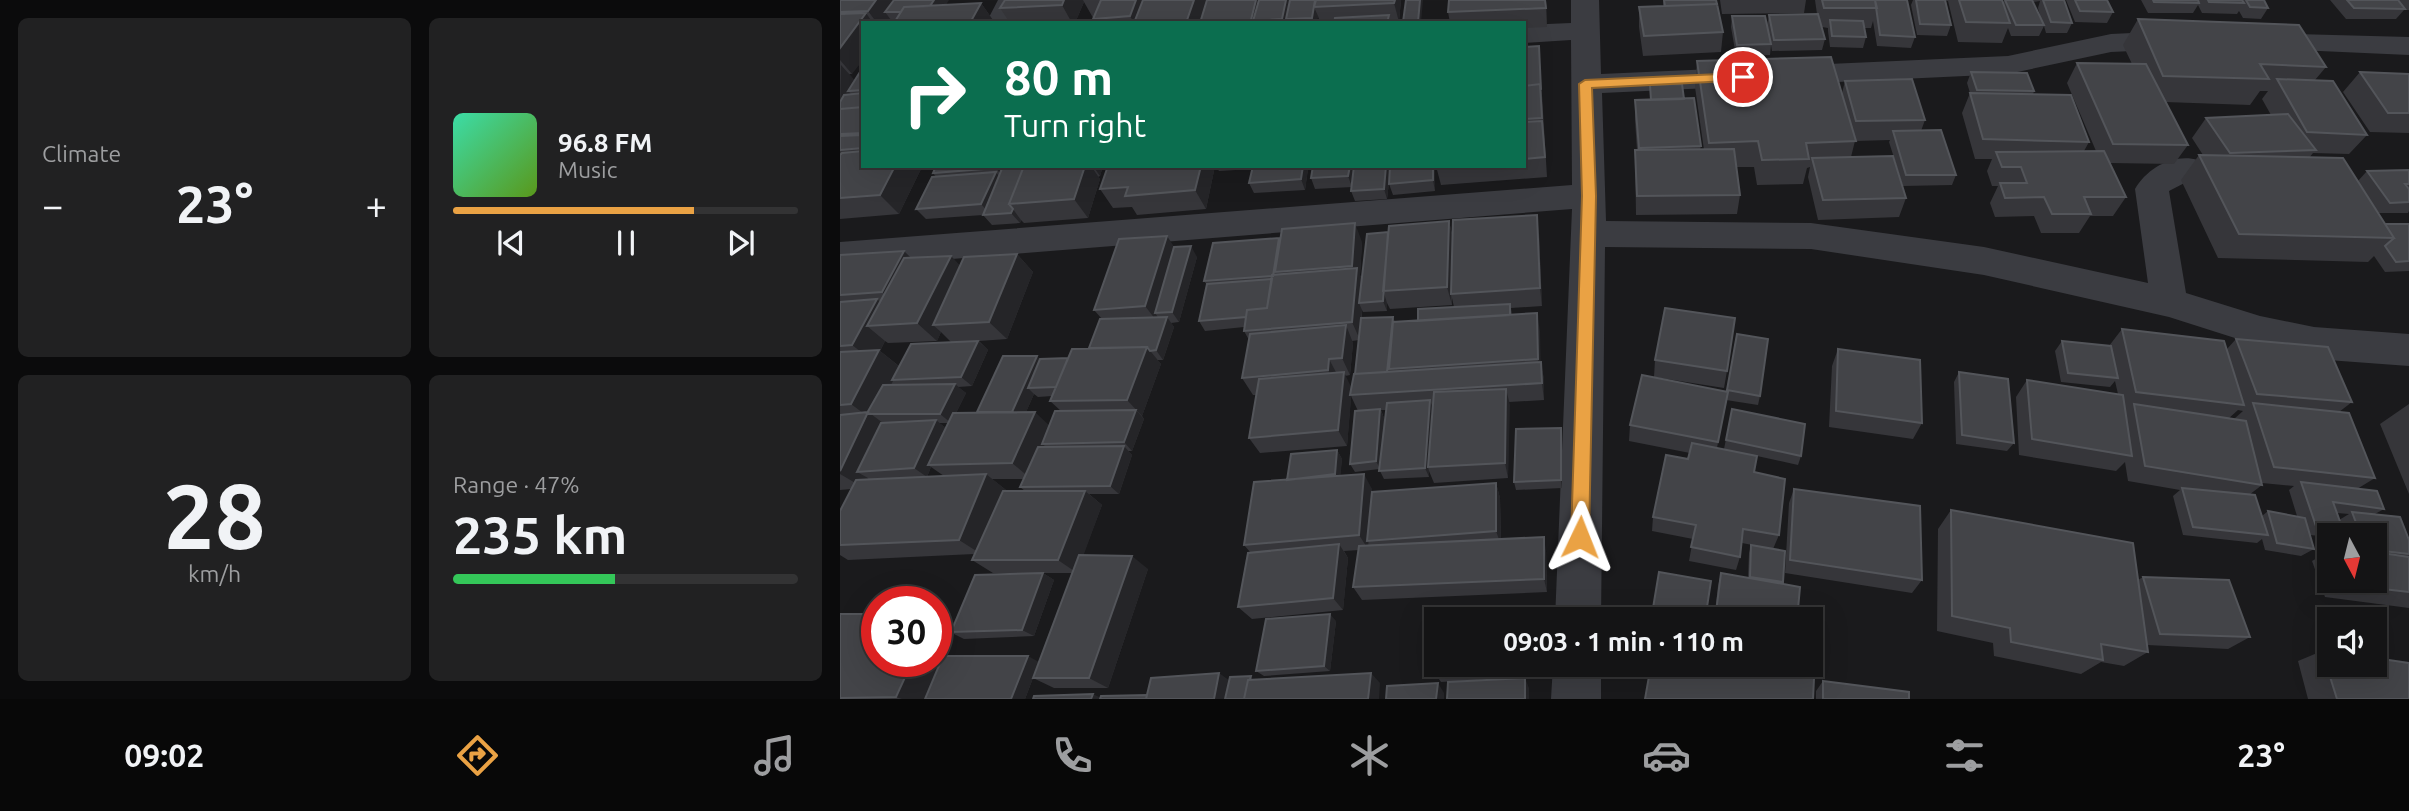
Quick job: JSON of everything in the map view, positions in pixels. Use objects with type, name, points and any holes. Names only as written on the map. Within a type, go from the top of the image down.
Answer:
[{"type":"street","points":[[1001,21],[1012,0]]},
{"type":"street","points":[[1526,33],[1585,16],[1589,196],[1578,607]]},
{"type":"street","points":[[1585,84],[2008,65],[2111,43],[2215,40],[2409,46]]},
{"type":"street","points":[[2169,302],[2152,189],[2161,178],[2186,168]]},
{"type":"street","points":[[840,255],[1589,196]]},
{"type":"street","points":[[1588,234],[1811,236],[1984,261],[2169,302],[2260,331],[2314,343],[2409,350]]},
{"type":"street","points":[[1576,699],[1577,677]]},
{"type":"building","points":[[840,0],[876,0],[868,11],[840,12]]},
{"type":"building","points":[[894,0],[934,0],[930,6],[904,7],[901,12],[885,12]]},
{"type":"building","points":[[1005,0],[1064,0],[1062,5],[1000,8]]},
{"type":"building","points":[[1101,0],[1136,0],[1130,16],[1093,19]]},
{"type":"building","points":[[1143,0],[1194,0],[1187,20],[1135,21]]},
{"type":"building","points":[[1207,0],[1256,0],[1251,20],[1201,21]]},
{"type":"building","points":[[1259,0],[1286,0],[1282,19],[1253,21]]},
{"type":"building","points":[[1290,0],[1315,0],[1312,18],[1286,19]]},
{"type":"building","points":[[1316,0],[1395,0],[1394,3],[1314,7]]},
{"type":"building","points":[[1406,0],[1420,0],[1418,21],[1403,21]]},
{"type":"building","points":[[1449,0],[1545,0],[1546,8],[1448,12]]},
{"type":"building","points":[[1664,0],[1716,0],[1717,4],[1665,6]]},
{"type":"building","points":[[1822,0],[1875,0],[1877,8],[1824,8]]},
{"type":"building","points":[[1875,0],[1907,0],[1915,37],[1880,35]]},
{"type":"building","points":[[1916,0],[1945,0],[1951,25],[1920,24]]},
{"type":"building","points":[[1959,0],[2002,0],[2010,23],[1966,22]]},
{"type":"building","points":[[2005,0],[2032,0],[2044,25],[2016,25]]},
{"type":"building","points":[[2043,0],[2064,0],[2072,23],[2051,22]]},
{"type":"building","points":[[2075,0],[2107,0],[2113,12],[2080,11]]},
{"type":"building","points":[[2153,0],[2198,0],[2199,3],[2154,2]]},
{"type":"building","points":[[2208,0],[2242,0],[2244,3],[2209,2]]},
{"type":"building","points":[[2246,0],[2264,0],[2268,8],[2250,7]]},
{"type":"building","points":[[2347,0],[2398,0],[2405,9],[2354,8]]},
{"type":"building","points":[[981,3],[971,21],[895,21],[904,7]]},
{"type":"building","points":[[1717,4],[1723,32],[1644,36],[1639,7]]},
{"type":"building","points":[[866,13],[840,48],[840,14]]},
{"type":"building","points":[[1818,14],[1825,39],[1774,40],[1769,15]]},
{"type":"building","points":[[1389,15],[1388,21],[1334,21],[1335,18]]},
{"type":"building","points":[[1732,16],[1765,16],[1771,44],[1737,45]]},
{"type":"building","points":[[2138,19],[2299,25],[2326,67],[2260,64],[2269,79],[2163,76]]},
{"type":"building","points":[[1830,20],[1863,21],[1866,37],[1832,36]]},
{"type":"building","points":[[1539,46],[1541,90],[1540,84],[1526,86],[1526,47]]},
{"type":"building","points":[[1831,57],[1856,141],[1806,143],[1809,159],[1762,160],[1758,141],[1709,143],[1697,61]]},
{"type":"building","points":[[2077,63],[2146,64],[2188,145],[2113,144]]},
{"type":"building","points":[[860,72],[861,72],[861,90],[848,91]]},
{"type":"building","points":[[1971,72],[2027,73],[2034,91],[1977,90]]},
{"type":"building","points":[[2360,72],[2409,74],[2409,113],[2388,113]]},
{"type":"building","points":[[1912,79],[1925,120],[1856,121],[1845,81]]},
{"type":"building","points":[[2277,79],[2333,81],[2367,135],[2307,132]]},
{"type":"building","points":[[1540,84],[1542,118],[1526,119],[1526,86]]},
{"type":"building","points":[[1682,84],[1684,99],[1651,100],[1650,85]]},
{"type":"building","points":[[861,93],[861,107],[840,109],[844,95]]},
{"type":"building","points":[[1970,93],[2071,95],[2089,142],[1983,139]]},
{"type":"building","points":[[1694,98],[1701,146],[1639,148],[1635,100]]},
{"type":"building","points":[[861,107],[861,133],[840,134],[840,109]]},
{"type":"building","points":[[2288,114],[2316,150],[2230,153],[2206,118]]},
{"type":"building","points":[[1542,121],[1545,157],[1526,159],[1526,122]]},
{"type":"building","points":[[1941,130],[1956,175],[1906,175],[1893,131]]},
{"type":"building","points":[[861,135],[861,148],[840,150],[840,136]]},
{"type":"building","points":[[1734,149],[1740,195],[1637,196],[1635,150]]},
{"type":"building","points":[[861,151],[861,168],[894,168],[880,195],[840,198],[842,153]]},
{"type":"building","points":[[2104,151],[2126,197],[2084,197],[2091,214],[2052,214],[2044,197],[2005,198],[2000,183],[2027,183],[2021,167],[2002,167],[1996,152]]},
{"type":"building","points":[[2199,155],[2343,158],[2394,238],[2239,234]]},
{"type":"building","points":[[1893,156],[1906,198],[1823,200],[1812,158]]},
{"type":"building","points":[[935,168],[996,168],[933,173]]},
{"type":"building","points":[[1002,168],[1023,168],[1009,204],[1013,209],[1011,213],[983,215]]},
{"type":"building","points":[[1023,168],[1084,168],[1074,199],[1009,204]]},
{"type":"building","points":[[1107,168],[1200,168],[1195,190],[1125,196],[1128,187],[1100,189]]},
{"type":"building","points":[[1253,168],[1303,168],[1301,179],[1249,183]]},
{"type":"building","points":[[1313,168],[1350,168],[1348,176],[1311,178]]},
{"type":"building","points":[[1354,168],[1386,168],[1384,189],[1351,191]]},
{"type":"building","points":[[1390,168],[1433,168],[1433,180],[1389,184]]},
{"type":"building","points":[[2409,170],[2409,184],[2405,184],[2409,189],[2409,202],[2390,203],[2367,171]]},
{"type":"building","points":[[996,172],[981,204],[916,209],[932,177]]},
{"type":"building","points":[[1537,215],[1540,288],[1451,294],[1453,220]]},
{"type":"building","points":[[1449,221],[1447,287],[1383,291],[1389,226]]},
{"type":"building","points":[[1355,223],[1352,266],[1275,272],[1282,229]]},
{"type":"building","points":[[2385,224],[2409,224],[2409,261],[2396,262],[2385,246],[2394,238]]},
{"type":"building","points":[[1388,232],[1383,301],[1359,303],[1367,234]]},
{"type":"building","points":[[1167,236],[1145,306],[1094,310],[1119,239]]},
{"type":"building","points":[[1279,238],[1273,276],[1204,281],[1213,243]]},
{"type":"building","points":[[1191,246],[1172,312],[1155,313],[1174,247]]},
{"type":"building","points":[[904,251],[882,292],[840,295],[840,255]]},
{"type":"building","points":[[1017,254],[989,322],[933,325],[964,257]]},
{"type":"building","points":[[951,256],[917,323],[867,326],[904,258]]},
{"type":"building","points":[[1357,268],[1352,322],[1244,331],[1247,310],[1267,308],[1272,275]]},
{"type":"building","points":[[1272,279],[1267,308],[1247,310],[1246,317],[1199,321],[1207,284]]},
{"type":"building","points":[[877,299],[852,345],[840,346],[840,302]]},
{"type":"building","points":[[1510,304],[1510,315],[1418,321],[1418,309]]},
{"type":"building","points":[[1665,308],[1735,318],[1727,371],[1655,360]]},
{"type":"building","points":[[1537,313],[1538,359],[1389,369],[1393,322]]},
{"type":"building","points":[[1167,317],[1156,350],[1150,351],[1147,347],[1089,348],[1100,319]]},
{"type":"building","points":[[1393,317],[1387,372],[1355,374],[1361,318]]},
{"type":"building","points":[[1346,325],[1342,358],[1329,359],[1328,370],[1242,378],[1250,334]]},
{"type":"building","points":[[2122,329],[2224,341],[2244,405],[2136,392]]},
{"type":"building","points":[[1737,334],[1768,339],[1760,396],[1727,390]]},
{"type":"building","points":[[2236,339],[2328,347],[2352,402],[2257,394]]},
{"type":"building","points":[[978,341],[961,377],[892,380],[911,344]]},
{"type":"building","points":[[2062,341],[2111,346],[2118,378],[2068,373]]},
{"type":"building","points":[[1147,347],[1127,400],[1050,401],[1072,349]]},
{"type":"building","points":[[1838,349],[1920,360],[1922,423],[1836,411]]},
{"type":"building","points":[[879,350],[851,404],[840,405],[840,352]]},
{"type":"building","points":[[1003,356],[1037,356],[1012,412],[977,412]]},
{"type":"building","points":[[1068,358],[1056,387],[1028,388],[1040,359]]},
{"type":"building","points":[[1541,362],[1542,383],[1350,395],[1354,374]]},
{"type":"building","points":[[1344,372],[1338,430],[1249,438],[1259,379]]},
{"type":"building","points":[[1959,372],[2008,379],[2014,443],[1962,435]]},
{"type":"building","points":[[1642,375],[1728,392],[1718,442],[1630,425]]},
{"type":"building","points":[[2027,380],[2123,395],[2132,456],[2032,439]]},
{"type":"building","points":[[955,384],[940,414],[867,413],[883,385]]},
{"type":"building","points":[[1506,389],[1505,463],[1428,467],[1434,392]]},
{"type":"building","points":[[1430,400],[1425,468],[1379,471],[1387,403]]},
{"type":"building","points":[[2253,403],[2349,413],[2375,478],[2274,467]]},
{"type":"building","points":[[2134,404],[2246,421],[2262,485],[2145,466]]},
{"type":"building","points":[[1380,409],[1376,461],[1350,464],[1355,411]]},
{"type":"building","points":[[1732,409],[1805,424],[1801,456],[1726,440]]},
{"type":"building","points":[[1136,410],[1124,442],[1042,444],[1055,411]]},
{"type":"building","points":[[868,412],[840,471],[840,415]]},
{"type":"building","points":[[1035,412],[1012,463],[928,465],[953,413]]},
{"type":"building","points":[[936,420],[914,468],[857,472],[881,423]]},
{"type":"building","points":[[1561,428],[1561,480],[1514,482],[1516,429]]},
{"type":"building","points":[[1692,443],[1757,456],[1754,472],[1785,479],[1779,535],[1743,529],[1740,557],[1691,547],[1696,525],[1653,517],[1666,455],[1688,459]]},
{"type":"building","points":[[1124,446],[1110,486],[1020,487],[1038,447]]},
{"type":"building","points":[[1337,450],[1335,474],[1287,480],[1291,454]]},
{"type":"building","points":[[986,474],[959,540],[840,545],[840,511],[856,480]]},
{"type":"building","points":[[1364,474],[1359,535],[1244,545],[1254,482]]},
{"type":"building","points":[[2301,482],[2377,491],[2384,509],[2333,502],[2340,523],[2317,523],[2316,526]]},
{"type":"building","points":[[1496,483],[1496,531],[1367,541],[1372,492]]},
{"type":"building","points":[[2182,488],[2255,495],[2268,535],[2193,527]]},
{"type":"building","points":[[1794,489],[1920,506],[1922,580],[1790,560]]},
{"type":"building","points":[[1003,491],[1085,491],[1058,560],[972,560]]},
{"type":"building","points":[[1951,510],[2133,543],[2148,652],[2101,644],[2103,660],[2011,642],[2010,628],[1952,616]]},
{"type":"building","points":[[2268,511],[2305,518],[2314,549],[2277,543]]},
{"type":"building","points":[[2352,512],[2400,517],[2409,540],[2409,554],[2387,551],[2387,523],[2356,523]]},
{"type":"building","points":[[1544,537],[1544,579],[1353,587],[1359,546]]},
{"type":"building","points":[[1339,544],[1333,598],[1238,607],[1248,553]]},
{"type":"building","points":[[1751,545],[1785,551],[1783,582],[1750,577]]},
{"type":"building","points":[[2387,554],[2409,557],[2409,592],[2387,589]]},
{"type":"building","points":[[1079,555],[1132,556],[1089,678],[1033,678]]},
{"type":"building","points":[[1659,572],[1711,581],[1707,607],[1653,607]]},
{"type":"building","points":[[1043,573],[1022,630],[952,632],[975,575]]},
{"type":"building","points":[[1721,573],[1800,587],[1798,607],[1717,607]]},
{"type":"building","points":[[2143,577],[2229,580],[2250,637],[2160,634]]},
{"type":"building","points":[[840,614],[861,614],[861,677],[905,677],[896,697],[840,698]]},
{"type":"building","points":[[1330,614],[1324,666],[1256,671],[1266,619]]},
{"type":"building","points":[[952,656],[1028,656],[1011,699],[925,699],[934,677],[952,677]]},
{"type":"building","points":[[2387,660],[2409,663],[2409,699],[2337,699],[2330,677],[2387,677]]},
{"type":"building","points":[[1219,673],[1214,699],[1146,699],[1151,678]]},
{"type":"building","points":[[1371,673],[1368,699],[1244,699],[1248,680]]},
{"type":"building","points":[[1251,676],[1244,699],[1225,699],[1230,677]]},
{"type":"building","points":[[1649,677],[1814,677],[1813,699],[1645,699]]},
{"type":"building","points":[[1525,678],[1525,699],[1447,699],[1448,682]]},
{"type":"building","points":[[1823,681],[1909,692],[1909,699],[1823,699]]},
{"type":"building","points":[[1438,683],[1436,699],[1386,699],[1387,686]]},
{"type":"building","points":[[1093,694],[1091,699],[1033,699],[1034,696]]},
{"type":"building","points":[[1147,695],[1146,699],[1100,699],[1101,696]]},
{"type":"route","points":[[1580,537],[1589,196],[1585,84],[1743,77]]}]
